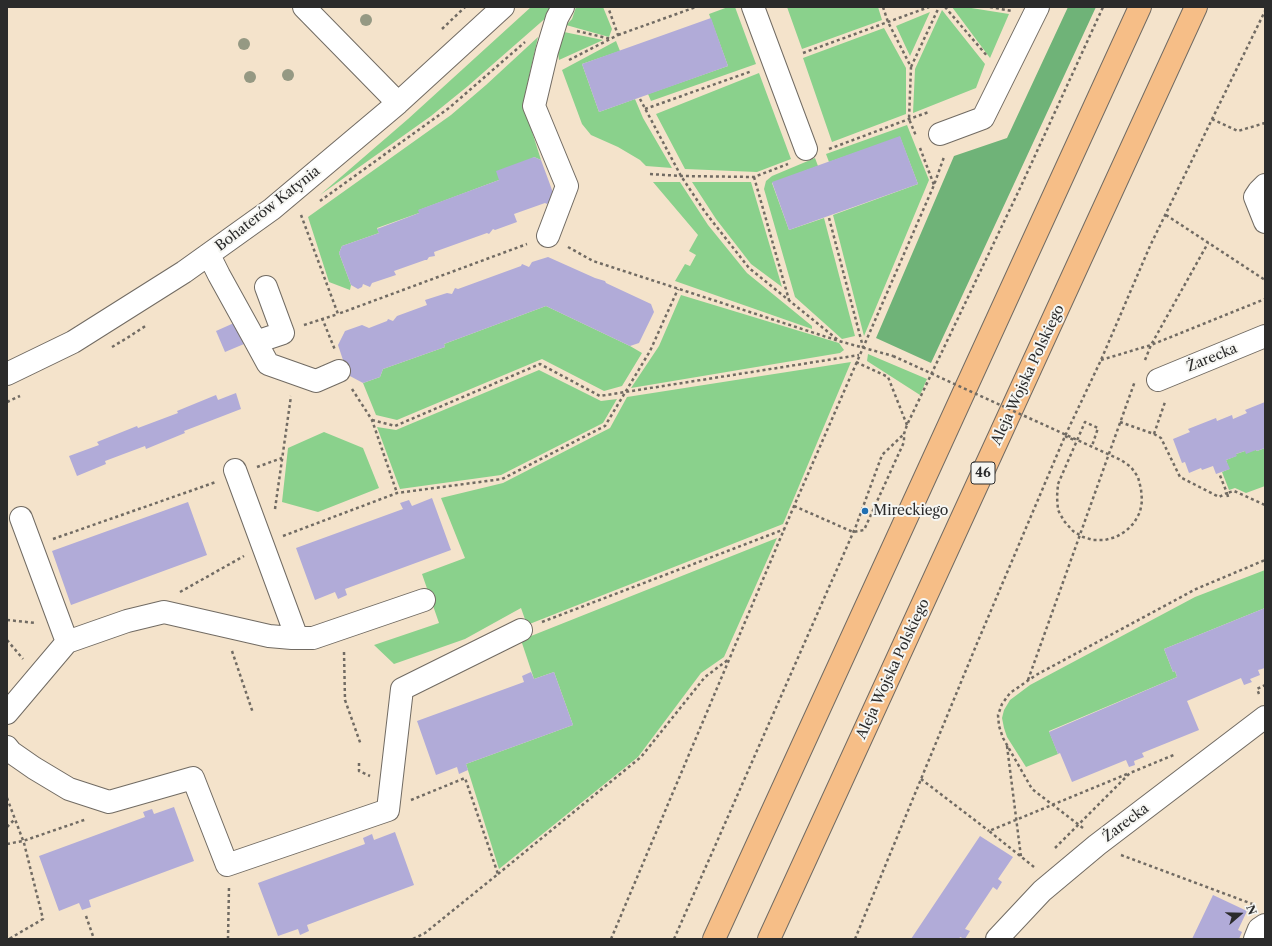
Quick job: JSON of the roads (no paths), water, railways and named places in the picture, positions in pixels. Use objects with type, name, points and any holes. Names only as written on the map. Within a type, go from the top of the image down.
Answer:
[{"type":"main road","points":[[714,939],[1140,7]]},
{"type":"main road","name":"Aleja Wojska Polskiego","points":[[769,939],[1196,7]]},
{"type":"street","points":[[304,7],[398,103]]},
{"type":"street","name":"Bohaterów Katynia","points":[[7,374],[73,342],[210,255],[272,209],[398,103],[503,7]]},
{"type":"street","points":[[752,7],[798,156]]},
{"type":"street","points":[[947,131],[983,118],[1038,7]]},
{"type":"street","points":[[548,236],[567,186],[534,106],[547,51],[559,17]]},
{"type":"street","points":[[1265,185],[1255,197],[1265,222]]},
{"type":"street","points":[[210,255],[218,275],[268,364],[316,381],[341,369]]},
{"type":"street","points":[[256,342],[283,333],[266,287]]},
{"type":"street","name":"Żarecka","points":[[1158,380],[1265,336]]},
{"type":"street","points":[[237,473],[297,638]]},
{"type":"street","points":[[21,518],[67,642]]},
{"type":"street","points":[[7,713],[67,642],[127,621],[164,612],[269,636],[313,638],[424,600]]},
{"type":"street","points":[[7,746],[11,752],[34,768],[69,789],[109,802],[193,778],[227,865],[388,810],[402,688],[521,630]]},
{"type":"street","name":"Żarecka","points":[[997,939],[1042,891],[1263,708]]},
{"type":"street","points":[[1255,939],[1262,916]]},
{"type":"place","name":"Mireckiego","points":[[865,511]]}]
